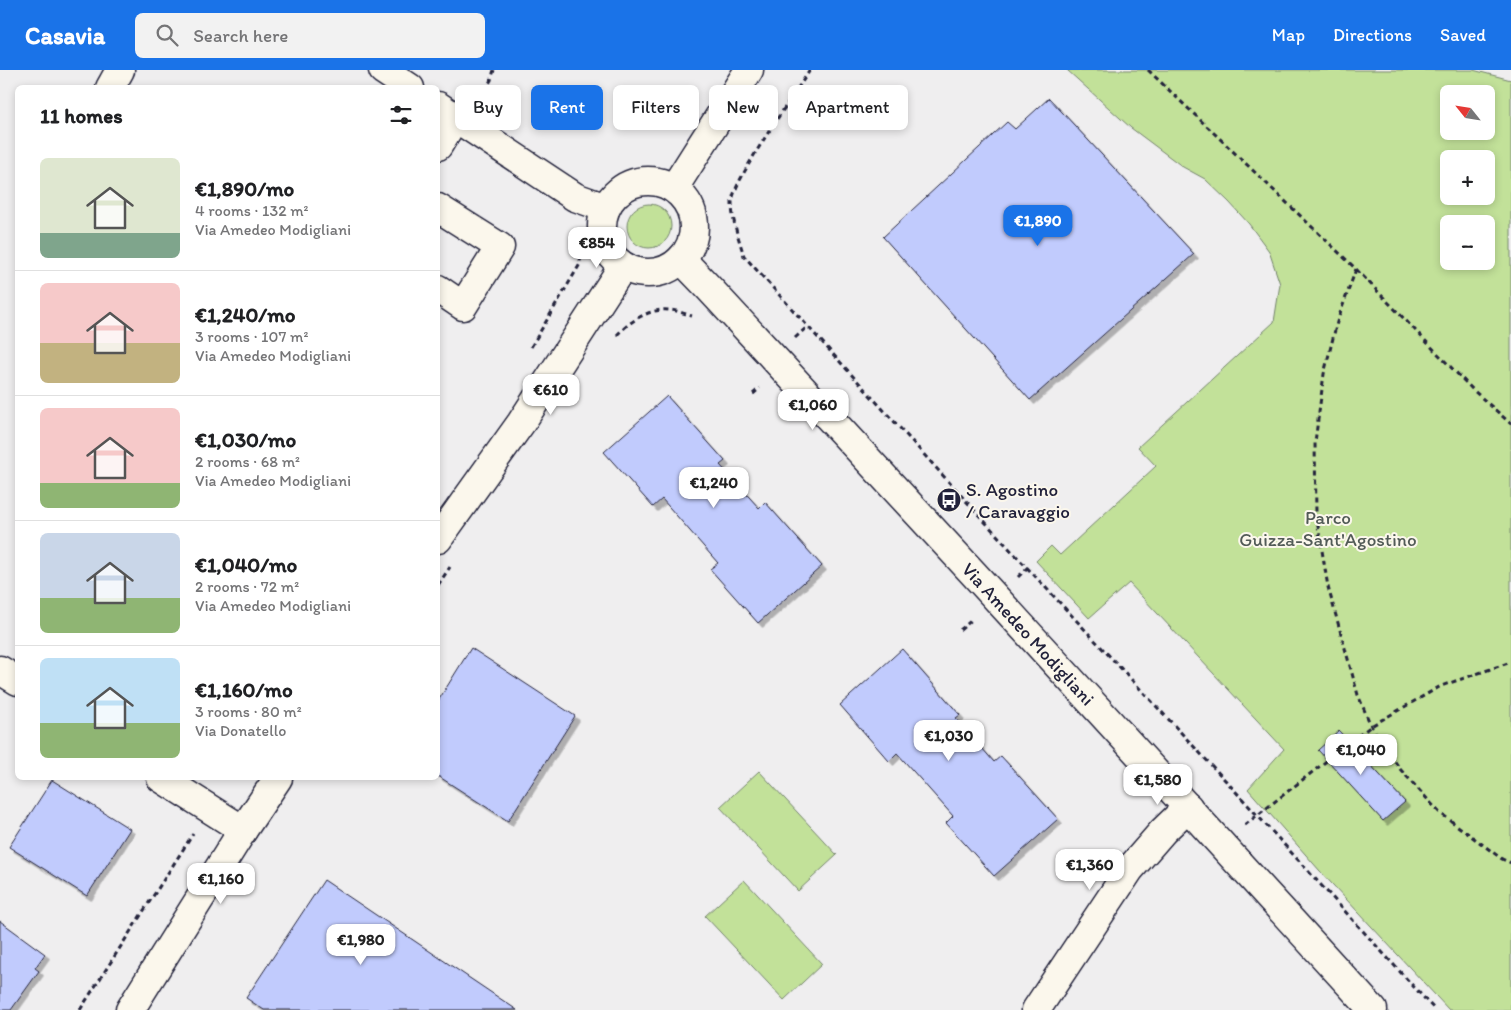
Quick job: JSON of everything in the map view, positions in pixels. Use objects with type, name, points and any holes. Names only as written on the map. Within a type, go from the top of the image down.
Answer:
[{"type":"street","points":[[112,85],[120,70]]},
{"type":"street","points":[[383,70],[406,85]]},
{"type":"street","points":[[674,188],[749,70]]},
{"type":"street","points":[[440,138],[446,112],[575,197],[606,208]]},
{"type":"street","points":[[643,181],[659,182],[674,188],[691,209],[694,222],[694,236],[689,248],[681,259],[668,268],[653,273],[638,272],[623,266],[607,246],[603,234],[606,208],[615,195],[628,186],[643,181]]},
{"type":"street","points":[[440,209],[500,248],[464,306],[440,290]]},
{"type":"street","name":"Via Amedeo Modigliani","points":[[681,259],[967,566],[1374,1010]]},
{"type":"street","points":[[440,536],[520,423],[623,266]]},
{"type":"street","points":[[0,670],[15,679]]},
{"type":"street","points":[[165,780],[243,830]]},
{"type":"street","points":[[130,1010],[277,780]]},
{"type":"street","points":[[1036,1010],[1130,870],[1163,831],[1188,807]]},
{"type":"path","points":[[810,70],[739,179],[731,202],[744,256],[1006,545],[1103,647],[1435,1010]]},
{"type":"path","points":[[1148,70],[1356,269],[1472,390],[1511,424]]},
{"type":"path","points":[[526,354],[580,264],[582,230]]},
{"type":"path","points":[[1356,269],[1337,322],[1324,374],[1315,442],[1316,514],[1328,587],[1358,695],[1371,726],[1400,769],[1439,812],[1502,859],[1511,863]]},
{"type":"path","points":[[614,340],[635,319],[656,311],[670,310],[692,316]]},
{"type":"path","points":[[440,582],[454,560]]},
{"type":"path","points":[[1222,845],[1256,815],[1371,726],[1441,686],[1511,662]]},
{"type":"path","points":[[80,1010],[209,809]]},
{"type":"green space","name":"Parco Guizza-Sant'Agostino","points":[[1067,70],[1473,70],[1511,80],[1511,1010],[1449,1010],[1320,871],[1248,789],[1284,749],[1129,583],[1089,618],[1036,561],[1051,546],[1060,555],[1156,466],[1138,447],[1274,322],[1280,284],[1269,251],[1249,224],[1229,202],[1205,179],[1183,167],[1131,128]]},
{"type":"green space","points":[[653,204],[665,210],[670,217],[670,235],[665,242],[658,247],[645,248],[637,245],[630,238],[627,222],[630,214],[637,207]]},
{"type":"green space","points":[[759,771],[837,855],[798,891],[720,807]]},
{"type":"green space","points":[[744,880],[822,964],[784,1000],[705,916]]},
{"type":"building","points":[[1049,98],[1194,254],[1030,400],[883,237],[1007,122],[1015,129]]},
{"type":"building","points":[[667,396],[725,461],[720,465],[759,508],[765,502],[822,566],[758,623],[710,569],[718,563],[662,499],[653,507],[604,452]]},
{"type":"building","points":[[471,648],[575,716],[508,821],[440,777],[440,698]]},
{"type":"building","points":[[902,649],[960,715],[956,718],[994,762],[1001,756],[1058,819],[994,876],[946,823],[953,816],[897,753],[889,761],[840,705]]},
{"type":"building","points":[[1339,731],[1405,802],[1383,821],[1318,750]]},
{"type":"building","points":[[52,780],[130,829],[87,896],[9,847]]},
{"type":"building","points":[[324,880],[517,1010],[264,1010],[246,998]]},
{"type":"building","points":[[0,921],[45,954],[35,968],[39,971],[11,1010],[0,1010]]},
{"type":"place","name":"S. Agostino / Caravaggio","points":[[949,500]]}]
